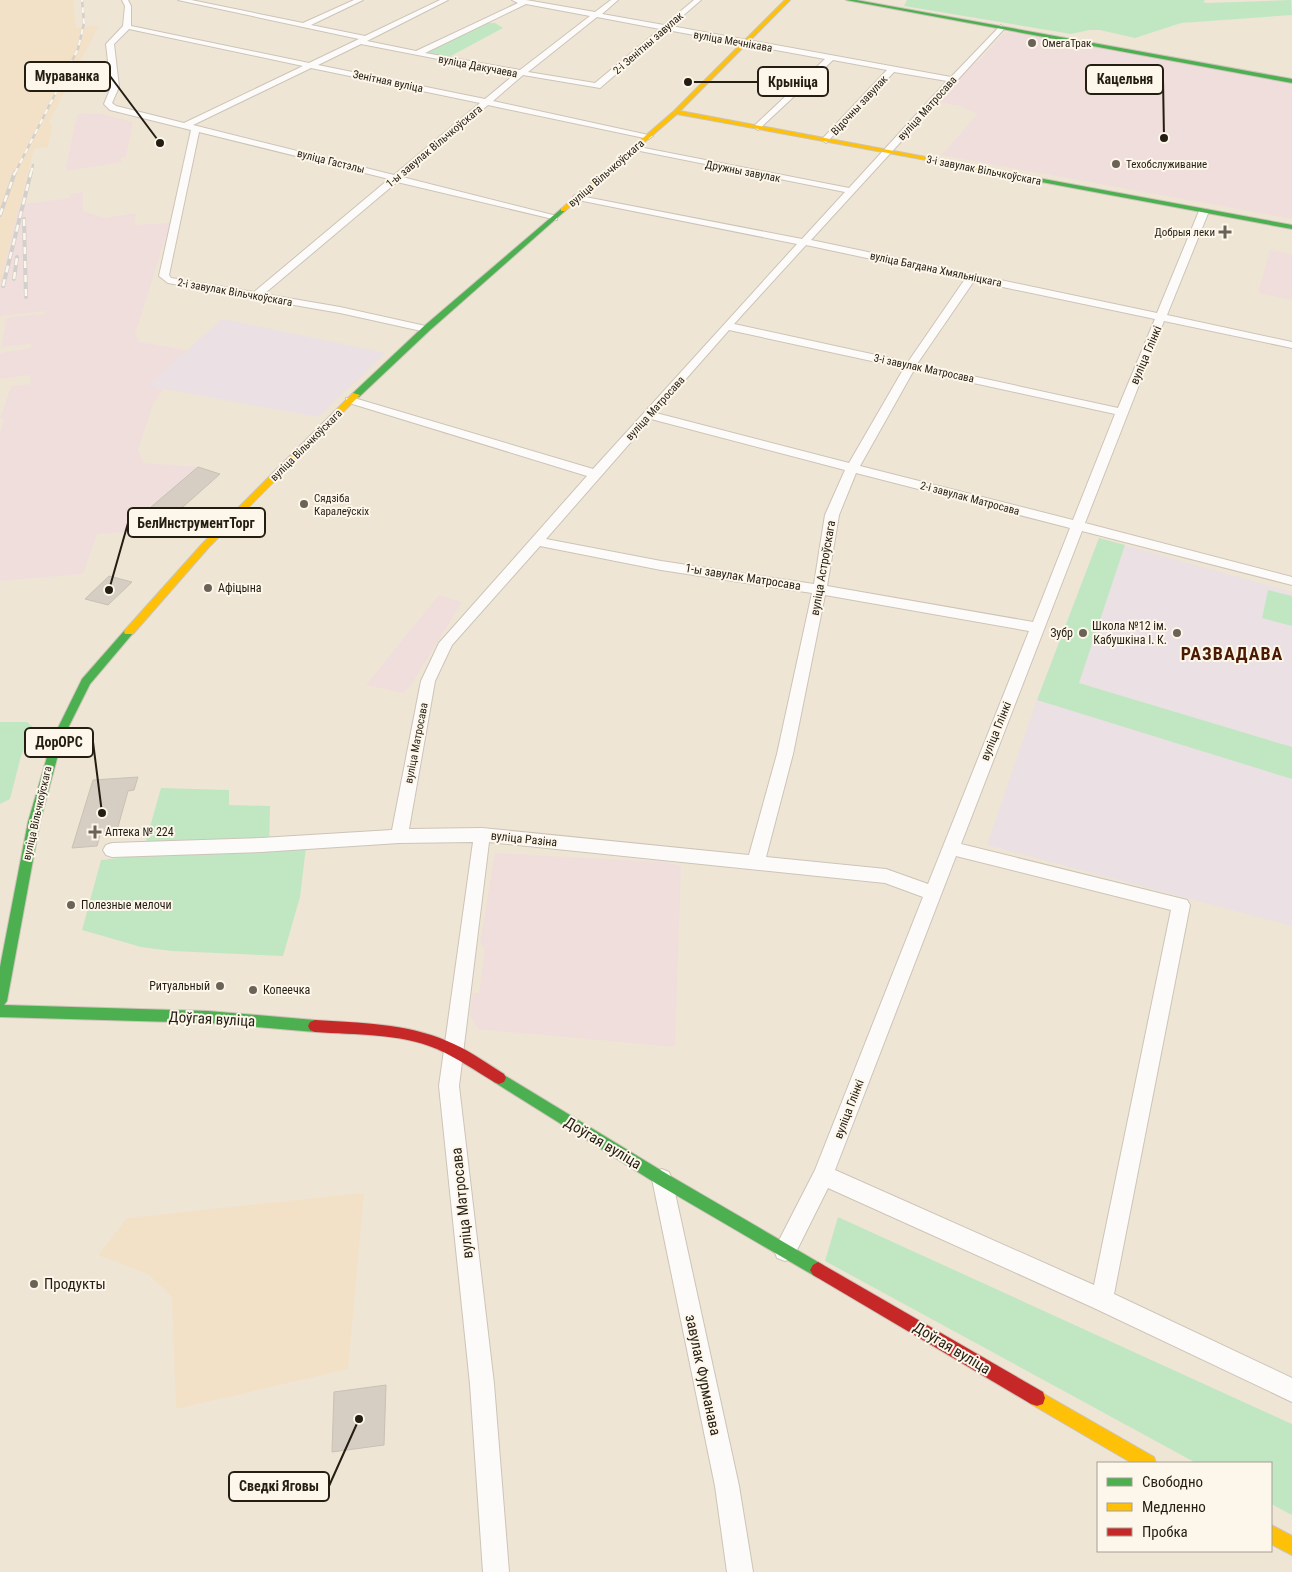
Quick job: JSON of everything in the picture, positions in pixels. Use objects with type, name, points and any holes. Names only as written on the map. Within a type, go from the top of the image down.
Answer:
[{"type":"main road","name":"вуліца Вільчкоўскага","points":[[0,1001],[17,898],[46,768],[76,698],[86,682],[163,592],[350,400],[426,329],[676,112],[788,0]]},
{"type":"main road","points":[[848,0],[1292,81]]},
{"type":"main road","name":"3-і завулак Вільчкоўскага","points":[[676,112],[1292,227]]},
{"type":"main road","name":"Доўгая вуліца","points":[[0,1011],[208,1017],[368,1030],[406,1035],[432,1041],[455,1051],[662,1178],[1146,1462]]},
{"type":"main road","points":[[1272,1535],[1292,1546]]},
{"type":"street","points":[[125,0],[128,6],[127,27]]},
{"type":"street","name":"вуліца Дакучаева","points":[[181,0],[304,25],[419,53],[520,74],[597,86]]},
{"type":"street","points":[[342,0],[357,1]]},
{"type":"street","points":[[190,128],[310,65],[445,0]]},
{"type":"street","name":"вуліца Мечнікава","points":[[515,0],[952,80]]},
{"type":"street","name":"1-ы завулак Вільчкоўскага","points":[[255,296],[487,101],[615,0]]},
{"type":"street","name":"2-і Зенітны завулак","points":[[597,86],[698,0]]},
{"type":"street","points":[[304,25],[357,1]]},
{"type":"street","points":[[419,53],[525,2]]},
{"type":"street","name":"Зенітная вуліца","points":[[127,27],[649,136]]},
{"type":"street","name":"вуліца Гастэлы","points":[[127,27],[110,44],[114,87],[108,104],[113,108],[397,177],[554,218]]},
{"type":"street","name":"вуліца Матросава","points":[[399,836],[431,670],[446,643],[726,326],[1001,28]]},
{"type":"street","points":[[758,128],[831,58]]},
{"type":"street","name":"Відочны завулак","points":[[826,140],[892,69]]},
{"type":"street","name":"2-і завулак Вільчкоўскага","points":[[190,128],[164,276],[168,280],[340,310],[426,329]]},
{"type":"street","name":"Дружны завулак","points":[[634,149],[852,191]]},
{"type":"street","name":"вуліца Багдана Хмяльніцкага","points":[[578,197],[804,242],[1292,345]]},
{"type":"street","name":"вуліца Глінкі","points":[[785,1250],[823,1175],[1122,412],[1204,211]]},
{"type":"street","name":"вуліца Астроўскага","points":[[756,862],[785,754],[820,588],[832,515],[852,468],[911,365],[972,277]]},
{"type":"street","name":"3-і завулак Матросава","points":[[726,326],[1122,412]]},
{"type":"street","points":[[350,400],[596,474]]},
{"type":"street","name":"2-і завулак Матросава","points":[[648,415],[1292,581]]},
{"type":"street","name":"1-ы завулак Матросава","points":[[536,541],[587,553],[820,588],[992,618],[1038,628]]},
{"type":"street","name":"вуліца Матросава","points":[[482,835],[449,1086],[482,1384],[496,1572]]},
{"type":"street","name":"вуліца Разіна","points":[[112,850],[260,845],[399,836],[482,835],[886,876],[932,893]]},
{"type":"street","points":[[950,848],[1181,905],[1102,1300]]},
{"type":"street","points":[[823,1175],[1102,1300],[1292,1390]]},
{"type":"street","name":"завулак Фурманава","points":[[662,1178],[727,1486],[740,1572]]},
{"type":"shaded area","points":[[0,0],[73,0],[76,28],[99,25],[49,122],[52,125],[48,147],[34,149],[0,285]]},
{"type":"shaded area","points":[[1012,32],[1292,83],[1292,219],[941,155],[978,114],[960,106],[939,102],[974,62],[978,62],[1004,33]]},
{"type":"shaded area","points":[[81,113],[103,114],[133,122],[126,157],[120,158],[122,162],[65,171],[77,116]]},
{"type":"shaded area","points":[[83,192],[83,211],[105,218],[136,213],[134,225],[170,223],[135,335],[140,342],[187,350],[148,385],[163,390],[153,404],[138,450],[144,463],[198,467],[220,474],[171,518],[142,519],[138,531],[97,534],[83,574],[0,581],[0,433],[4,419],[0,419],[11,386],[31,384],[30,375],[0,379],[0,353],[31,348],[31,344],[1,347],[7,318],[37,314],[37,316],[45,313],[45,311],[0,316],[0,284],[19,205],[70,198],[70,194]]},
{"type":"shaded area","points":[[1270,250],[1292,254],[1292,300],[1258,293]]},
{"type":"shaded area","points":[[222,319],[386,353],[318,417],[147,386]]},
{"type":"shaded area","points":[[1099,538],[1292,592],[1292,926],[987,845],[1037,700]]},
{"type":"shaded area","points":[[439,595],[462,602],[411,685],[403,693],[366,685]]},
{"type":"shaded area","points":[[495,853],[664,862],[681,866],[675,1047],[478,1029],[470,1015],[473,993],[479,993],[485,950],[480,943]]},
{"type":"shaded area","points":[[364,1193],[348,1369],[176,1409],[172,1297],[148,1274],[98,1255],[127,1218]]},
{"type":"green space","points":[[907,0],[1205,0],[1203,2],[1207,3],[1291,0],[1292,15],[1181,23],[1135,38],[1100,30],[1089,30],[1071,34],[904,6]]},
{"type":"green space","points":[[484,23],[495,23],[503,28],[447,58],[428,54],[428,51]]},
{"type":"green space","points":[[1099,538],[1125,545],[1079,683],[1292,747],[1292,779],[1037,700]]},
{"type":"green space","points":[[1268,590],[1292,596],[1292,626],[1262,618]]},
{"type":"green space","points":[[0,722],[27,722],[33,727],[21,756],[10,799],[0,804]]},
{"type":"green space","points":[[161,788],[229,790],[229,805],[270,806],[269,849],[306,847],[300,897],[283,956],[172,951],[141,947],[82,930],[101,860],[142,855]]},
{"type":"green space","points":[[838,1217],[1292,1424],[1292,1515],[1272,1505],[1272,1462],[1194,1462],[825,1261]]},
{"type":"building","points":[[198,467],[220,474],[175,514],[151,507]]},
{"type":"building","points":[[109,576],[132,582],[108,605],[85,599]]},
{"type":"building","points":[[138,777],[134,790],[128,791],[116,834],[100,835],[97,846],[72,848],[93,780]]},
{"type":"building","points":[[386,1385],[384,1445],[332,1452],[334,1392]]},
{"type":"railway","points":[[15,173],[78,49],[84,23],[82,0]]},
{"type":"railway","points":[[31,173],[33,165]]},
{"type":"railway","points":[[0,215],[15,172]]},
{"type":"railway","points":[[3,286],[31,172]]},
{"type":"railway","points":[[24,219],[26,297]]},
{"type":"railway","points":[[14,279],[17,257]]},
{"type":"traffic: fast","points":[[848,0],[1292,81]]},
{"type":"traffic: fast","points":[[1038,180],[1292,227]]},
{"type":"traffic: fast","points":[[356,395],[426,329],[563,210]]},
{"type":"traffic: fast","points":[[0,1001],[34,822],[57,740],[86,682],[129,632]]},
{"type":"traffic: fast","points":[[0,1011],[208,1017],[315,1026]]},
{"type":"traffic: fast","points":[[499,1078],[662,1179],[818,1270]]},
{"type":"traffic: slow","points":[[563,210],[676,112],[788,0]]},
{"type":"traffic: slow","points":[[676,112],[1038,180]]},
{"type":"traffic: slow","points":[[129,632],[206,545],[356,395]]},
{"type":"traffic: slow","points":[[1037,1398],[1146,1462]]},
{"type":"traffic: slow","points":[[1272,1535],[1292,1546]]},
{"type":"traffic: jam","points":[[315,1026],[375,1030],[420,1037],[451,1049],[499,1078]]},
{"type":"traffic: jam","points":[[818,1270],[1037,1398]]},
{"type":"place","name":"ОмегаТрак","points":[[1032,43]]},
{"type":"place","name":"Крыніца","points":[[688,82]]},
{"type":"place","name":"Кацельня","points":[[1164,138]]},
{"type":"place","name":"Мураванка","points":[[160,143]]},
{"type":"place","name":"Техобслуживание","points":[[1116,164]]},
{"type":"place","name":"Добрыя леки","points":[[1225,232]]},
{"type":"place","name":"Сядзіба Каралеўскіх","points":[[304,504]]},
{"type":"place","name":"Афіцына","points":[[208,588]]},
{"type":"place","name":"БелИнструментТорг","points":[[109,590]]},
{"type":"place","name":"Зубр","points":[[1083,633]]},
{"type":"place","name":"Школа №12 ім. Кабушкіна І. К.","points":[[1177,633]]},
{"type":"place","name":"ДорОРС","points":[[102,813]]},
{"type":"place","name":"Аптека № 224","points":[[95,832]]},
{"type":"place","name":"Полезные мелочи","points":[[71,905]]},
{"type":"place","name":"Ритуальный","points":[[220,986]]},
{"type":"place","name":"Копеечка","points":[[253,990]]},
{"type":"place","name":"Продукты","points":[[34,1284]]},
{"type":"place","name":"Сведкі Яговы","points":[[359,1419]]},
{"type":"district","name":"РАЗВАДАВА","points":[[1232,654]]}]
